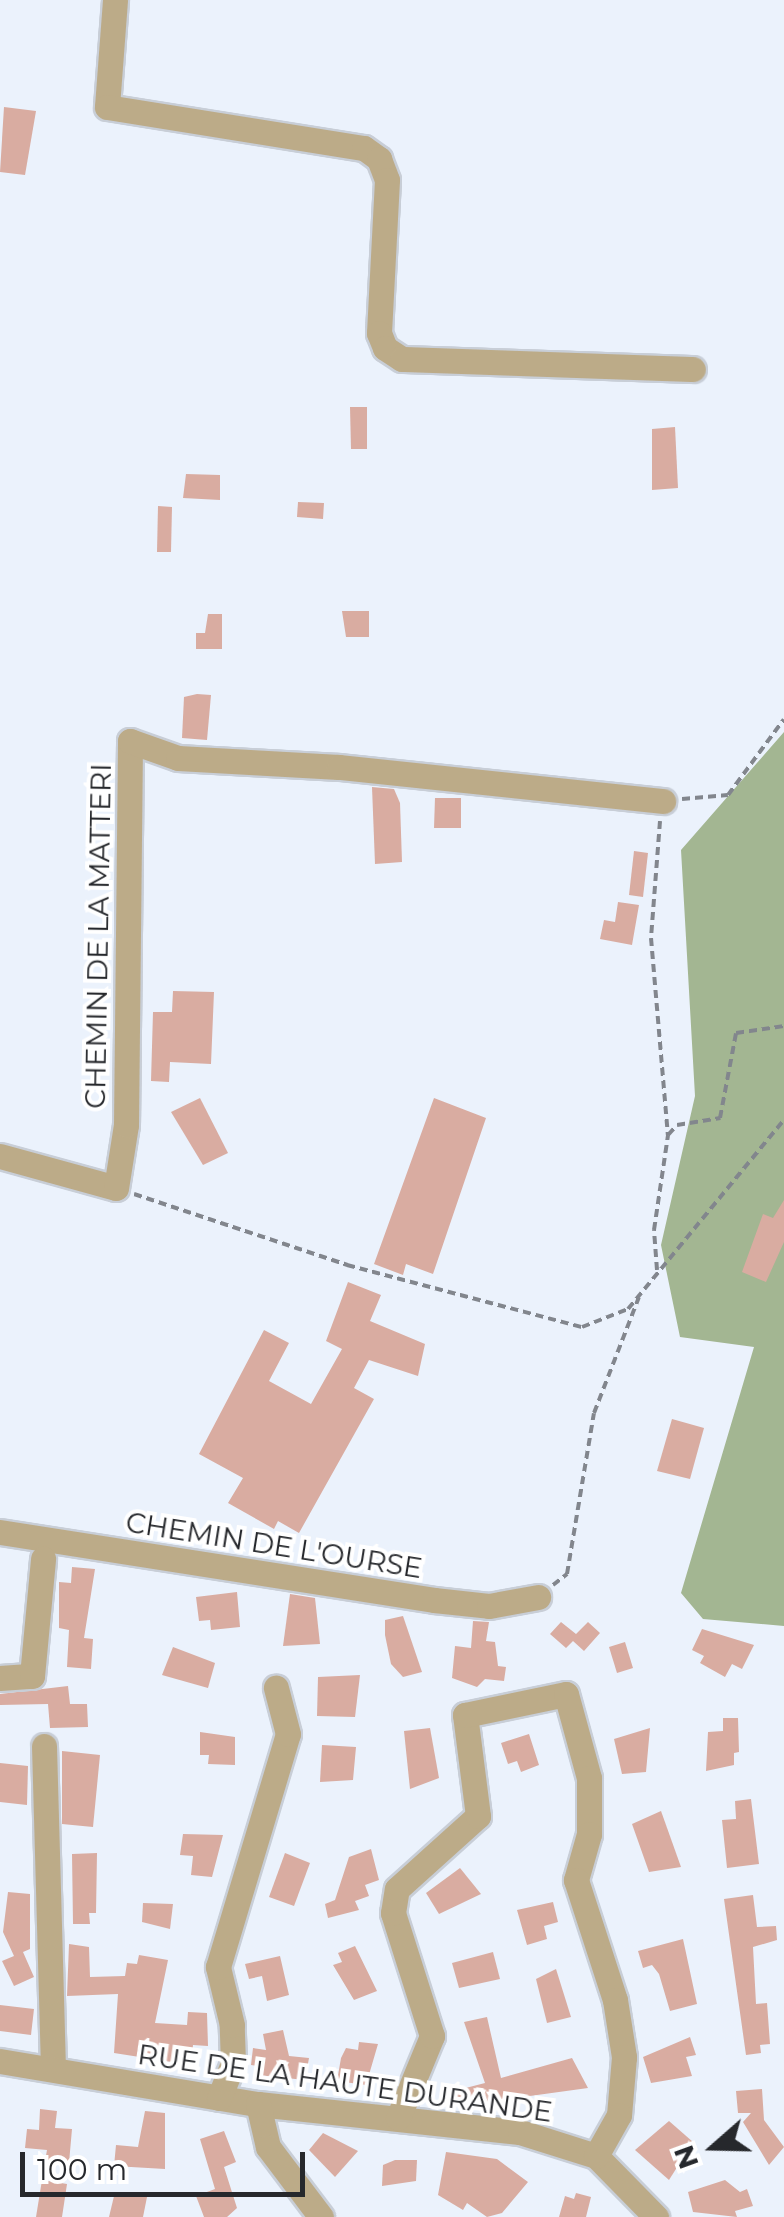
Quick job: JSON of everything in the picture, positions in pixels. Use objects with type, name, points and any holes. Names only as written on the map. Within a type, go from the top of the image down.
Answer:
[{"type":"street","points":[[114,0],[107,106],[364,148],[380,160],[387,180],[380,333],[385,348],[402,359],[694,368]]},
{"type":"street","name":"CHEMIN DE LA MATTERI","points":[[116,1188],[126,1125],[130,741],[178,758],[339,767],[663,801]]},
{"type":"street","points":[[0,1156],[116,1188]]},
{"type":"street","name":"CHEMIN DE L'OURSE","points":[[0,1532],[434,1600],[489,1606],[538,1597]]},
{"type":"street","points":[[0,1678],[32,1676],[43,1559]]},
{"type":"street","points":[[219,2098],[234,2064],[232,2026],[218,1967],[288,1734],[276,1688]]},
{"type":"street","points":[[398,2118],[432,2036],[392,1913],[397,1889],[478,1816],[465,1715],[566,1694],[589,1778],[589,1834],[576,1880],[615,2000],[624,2058],[619,2115],[596,2156]]},
{"type":"street","points":[[44,1746],[53,2069]]},
{"type":"street","name":"RUE DE LA HAUTE DURANDE","points":[[0,2060],[258,2104],[520,2132],[596,2156],[656,2217]]},
{"type":"street","points":[[258,2104],[268,2146],[321,2217]]},
{"type":"path","points":[[658,1271],[654,1230],[668,1136],[651,938],[663,801],[728,796],[784,719]]},
{"type":"path","points":[[668,1136],[677,1125],[720,1118],[736,1033],[784,1026]]},
{"type":"path","points":[[116,1188],[347,1266],[582,1327],[628,1308],[784,1120]]},
{"type":"path","points":[[538,1597],[567,1574],[594,1414],[640,1293]]},
{"type":"green space","points":[[784,732],[784,1626],[703,1619],[681,1593],[754,1347],[680,1337],[661,1245],[695,1096],[681,850]]},
{"type":"building","points":[[4,107],[36,111],[25,175],[0,172]]},
{"type":"building","points":[[350,407],[367,407],[367,449],[351,449]]},
{"type":"building","points":[[675,427],[678,488],[652,490],[652,429]]},
{"type":"building","points":[[186,474],[220,475],[220,500],[183,498]]},
{"type":"building","points":[[298,502],[324,503],[323,519],[297,517]]},
{"type":"building","points":[[158,506],[172,507],[171,552],[157,552]]},
{"type":"building","points":[[342,611],[369,611],[369,637],[346,637]]},
{"type":"building","points":[[208,614],[222,614],[222,649],[196,649],[196,633],[205,633]]},
{"type":"building","points":[[211,695],[207,740],[182,738],[184,697]]},
{"type":"building","points":[[372,787],[394,789],[400,803],[402,862],[375,864]]},
{"type":"building","points":[[435,798],[461,798],[461,828],[434,828]]},
{"type":"building","points":[[634,851],[648,853],[643,897],[629,895]]},
{"type":"building","points":[[618,902],[639,905],[632,945],[600,939],[604,920],[615,922]]},
{"type":"building","points":[[173,991],[214,992],[211,1064],[170,1062],[169,1082],[151,1081],[153,1012],[172,1012]]},
{"type":"building","points":[[200,1098],[228,1153],[203,1165],[171,1112]]},
{"type":"building","points":[[434,1098],[486,1118],[433,1274],[406,1264],[403,1275],[374,1264]]},
{"type":"building","points":[[784,1200],[784,1242],[766,1282],[742,1272],[763,1214],[773,1218]]},
{"type":"building","points":[[348,1282],[381,1295],[370,1321],[425,1344],[418,1376],[369,1360],[354,1388],[374,1399],[299,1533],[278,1521],[274,1529],[228,1503],[243,1478],[199,1454],[264,1330],[289,1343],[269,1381],[311,1404],[342,1349],[326,1341]]},
{"type":"building","points":[[672,1419],[704,1428],[690,1479],[657,1471]]},
{"type":"building","points":[[72,1567],[95,1569],[84,1638],[93,1639],[91,1669],[67,1667],[69,1630],[59,1628],[59,1582],[71,1583]]},
{"type":"building","points":[[237,1592],[240,1627],[211,1630],[210,1620],[199,1621],[196,1597]]},
{"type":"building","points":[[290,1594],[315,1598],[320,1644],[283,1646]]},
{"type":"building","points":[[403,1616],[422,1672],[403,1677],[391,1664],[385,1620]]},
{"type":"building","points":[[473,1621],[489,1622],[486,1641],[495,1642],[498,1666],[506,1667],[504,1681],[485,1679],[477,1687],[452,1678],[455,1646],[471,1648]]},
{"type":"building","points":[[561,1622],[576,1634],[588,1622],[600,1633],[584,1651],[573,1641],[566,1648],[550,1634]]},
{"type":"building","points":[[702,1629],[754,1645],[742,1669],[732,1664],[725,1677],[700,1663],[704,1656],[692,1650]]},
{"type":"building","points":[[625,1642],[633,1668],[617,1673],[609,1647]]},
{"type":"building","points":[[173,1647],[215,1663],[208,1688],[162,1675]]},
{"type":"building","points":[[360,1675],[355,1717],[317,1716],[318,1677]]},
{"type":"building","points":[[68,1686],[70,1704],[87,1704],[88,1727],[50,1728],[48,1704],[0,1705],[0,1694]]},
{"type":"building","points":[[723,1718],[738,1718],[739,1752],[734,1753],[734,1765],[706,1771],[708,1732],[723,1731]]},
{"type":"building","points":[[430,1728],[439,1778],[410,1789],[404,1731]]},
{"type":"building","points":[[650,1728],[646,1772],[622,1774],[614,1739]]},
{"type":"building","points":[[200,1732],[235,1737],[235,1765],[208,1764],[209,1755],[200,1755]]},
{"type":"building","points":[[529,1734],[539,1765],[521,1772],[517,1761],[508,1764],[501,1743]]},
{"type":"building","points":[[322,1745],[356,1747],[353,1780],[320,1782]]},
{"type":"building","points":[[62,1751],[100,1755],[93,1827],[62,1824]]},
{"type":"building","points":[[0,1763],[28,1766],[27,1805],[0,1802]]},
{"type":"building","points":[[751,1799],[759,1864],[727,1868],[722,1820],[736,1819],[735,1801]]},
{"type":"building","points":[[661,1811],[681,1867],[649,1872],[632,1824]]},
{"type":"building","points":[[183,1834],[223,1835],[212,1877],[191,1875],[193,1856],[180,1855]]},
{"type":"building","points":[[371,1849],[379,1880],[365,1885],[369,1896],[355,1901],[359,1910],[328,1918],[325,1904],[335,1900],[349,1857]]},
{"type":"building","points":[[97,1853],[96,1913],[89,1913],[90,1924],[73,1924],[72,1854]]},
{"type":"building","points":[[285,1853],[310,1863],[294,1906],[269,1897]]},
{"type":"building","points":[[460,1868],[481,1894],[439,1914],[426,1893]]},
{"type":"building","points":[[8,1892],[30,1894],[30,1949],[23,1952],[34,1977],[14,1986],[2,1961],[14,1956],[3,1932]]},
{"type":"building","points":[[753,1895],[757,1927],[776,1926],[777,1940],[753,1947],[756,2004],[767,2003],[770,2044],[760,2045],[761,2053],[746,2055],[724,1899]]},
{"type":"building","points":[[553,1902],[558,1922],[544,1926],[547,1939],[527,1945],[517,1910]]},
{"type":"building","points":[[143,1903],[173,1904],[170,1929],[142,1922]]},
{"type":"building","points":[[683,1939],[697,2004],[670,2011],[659,1974],[652,1965],[643,1968],[638,1951]]},
{"type":"building","points":[[69,1944],[89,1947],[90,1977],[125,1976],[127,1963],[137,1964],[139,1955],[168,1960],[155,2023],[187,2025],[188,2012],[207,2013],[208,2046],[193,2045],[191,2065],[114,2053],[118,1994],[67,1996]]},
{"type":"building","points":[[355,1946],[377,1991],[354,2000],[333,1965],[342,1962],[338,1953]]},
{"type":"building","points":[[493,1952],[500,1979],[459,1988],[452,1963]]},
{"type":"building","points":[[280,1956],[289,1995],[267,2001],[262,1976],[249,1979],[245,1964]]},
{"type":"building","points":[[556,1969],[571,2017],[547,2023],[536,1979]]},
{"type":"building","points":[[0,2005],[34,2009],[31,2035],[0,2031]]},
{"type":"building","points":[[487,2017],[501,2078],[572,2058],[588,2088],[458,2106],[454,2091],[485,2083],[464,2022]]},
{"type":"building","points":[[283,2030],[289,2056],[309,2058],[305,2080],[257,2075],[258,2066],[251,2065],[253,2048],[266,2050],[263,2034]]},
{"type":"building","points":[[690,2037],[696,2055],[686,2057],[692,2076],[651,2083],[643,2057]]},
{"type":"building","points":[[359,2042],[378,2044],[366,2085],[337,2081],[346,2048],[358,2050]]},
{"type":"building","points":[[762,2089],[764,2120],[784,2147],[769,2165],[743,2122],[751,2113],[738,2113],[736,2091]]},
{"type":"building","points":[[40,2109],[57,2111],[55,2128],[72,2129],[69,2163],[45,2161],[47,2150],[25,2148],[27,2129],[39,2130]]},
{"type":"building","points":[[145,2111],[165,2113],[165,2169],[114,2166],[116,2145],[138,2147]]},
{"type":"building","points":[[669,2121],[693,2142],[669,2180],[635,2150]]},
{"type":"building","points":[[224,2131],[236,2162],[224,2167],[237,2208],[227,2217],[204,2217],[196,2196],[215,2189],[200,2139]]},
{"type":"building","points":[[323,2133],[358,2151],[335,2177],[309,2150]]},
{"type":"building","points":[[446,2152],[497,2159],[528,2182],[502,2213],[487,2217],[467,2203],[463,2210],[438,2195]]},
{"type":"building","points":[[395,2160],[417,2160],[416,2181],[382,2186],[383,2165]]},
{"type":"building","points":[[42,2180],[67,2184],[62,2217],[36,2217]]},
{"type":"building","points":[[725,2180],[740,2192],[747,2189],[753,2206],[735,2211],[737,2217],[693,2212],[688,2192]]},
{"type":"building","points":[[115,2192],[147,2197],[143,2217],[109,2217]]},
{"type":"building","points":[[576,2193],[591,2197],[586,2217],[559,2217],[565,2196],[574,2199]]}]
